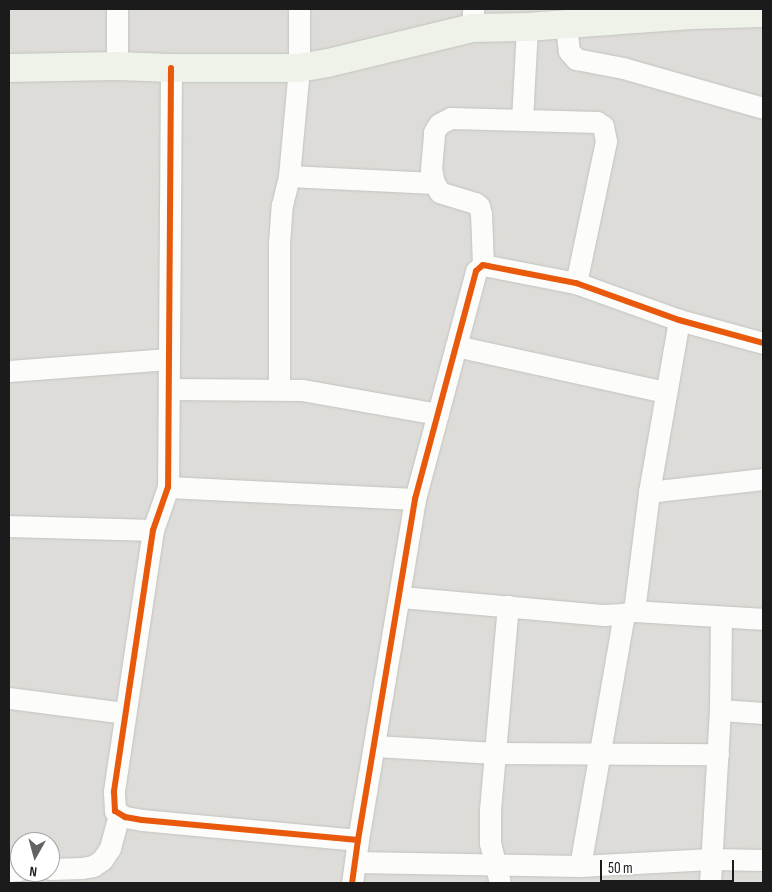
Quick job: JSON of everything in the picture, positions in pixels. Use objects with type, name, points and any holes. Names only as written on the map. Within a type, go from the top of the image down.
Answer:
[{"type":"street","points":[[117,9],[117,66]]},
{"type":"street","points":[[279,389],[279,244],[282,205],[289,176],[299,68],[299,9]]},
{"type":"street","points":[[9,68],[117,66],[299,68],[328,63],[473,18],[527,27],[691,12],[763,13]]},
{"type":"street","points":[[566,24],[569,51],[576,59],[623,68],[763,108]]},
{"type":"street","points":[[522,120],[527,27]]},
{"type":"street","points":[[171,68],[168,487],[153,530],[114,792],[115,811],[119,814],[142,820],[358,840]]},
{"type":"street","points":[[352,883],[401,597],[415,499],[474,275],[483,265],[479,206],[440,192],[434,183],[431,169],[434,132],[442,122],[451,118],[594,122],[601,124],[606,130],[606,141],[576,283]]},
{"type":"street","points":[[289,176],[434,183]]},
{"type":"street","points":[[483,265],[576,283],[679,320],[763,343]]},
{"type":"street","points":[[587,872],[599,752],[629,613],[665,392],[679,320]]},
{"type":"street","points":[[456,346],[665,392]]},
{"type":"street","points":[[9,372],[169,359]]},
{"type":"street","points":[[169,389],[302,390],[438,414]]},
{"type":"street","points":[[649,492],[763,480]]},
{"type":"street","points":[[168,487],[415,499]]},
{"type":"street","points":[[9,526],[153,530]]},
{"type":"street","points":[[401,597],[508,606],[763,619]]},
{"type":"street","points":[[497,874],[490,843],[490,810],[508,606]]},
{"type":"street","points":[[710,883],[720,710],[721,618]]},
{"type":"street","points":[[9,698],[125,713]]},
{"type":"street","points":[[720,710],[763,713]]},
{"type":"street","points":[[374,746],[495,753],[718,754]]},
{"type":"street","points":[[60,868],[88,867],[102,860],[110,848],[119,814]]},
{"type":"street","points":[[355,862],[497,874],[587,872],[710,858],[763,860]]},
{"type":"shaded area","points":[[9,9],[763,9],[763,883],[9,883]]},
{"type":"cycle path","points":[[171,68],[168,487],[153,530],[114,792],[115,811],[125,817],[142,820],[358,840],[352,883]]},
{"type":"cycle path","points":[[358,840],[415,499],[476,271],[483,265],[576,283],[679,320],[763,343]]}]
